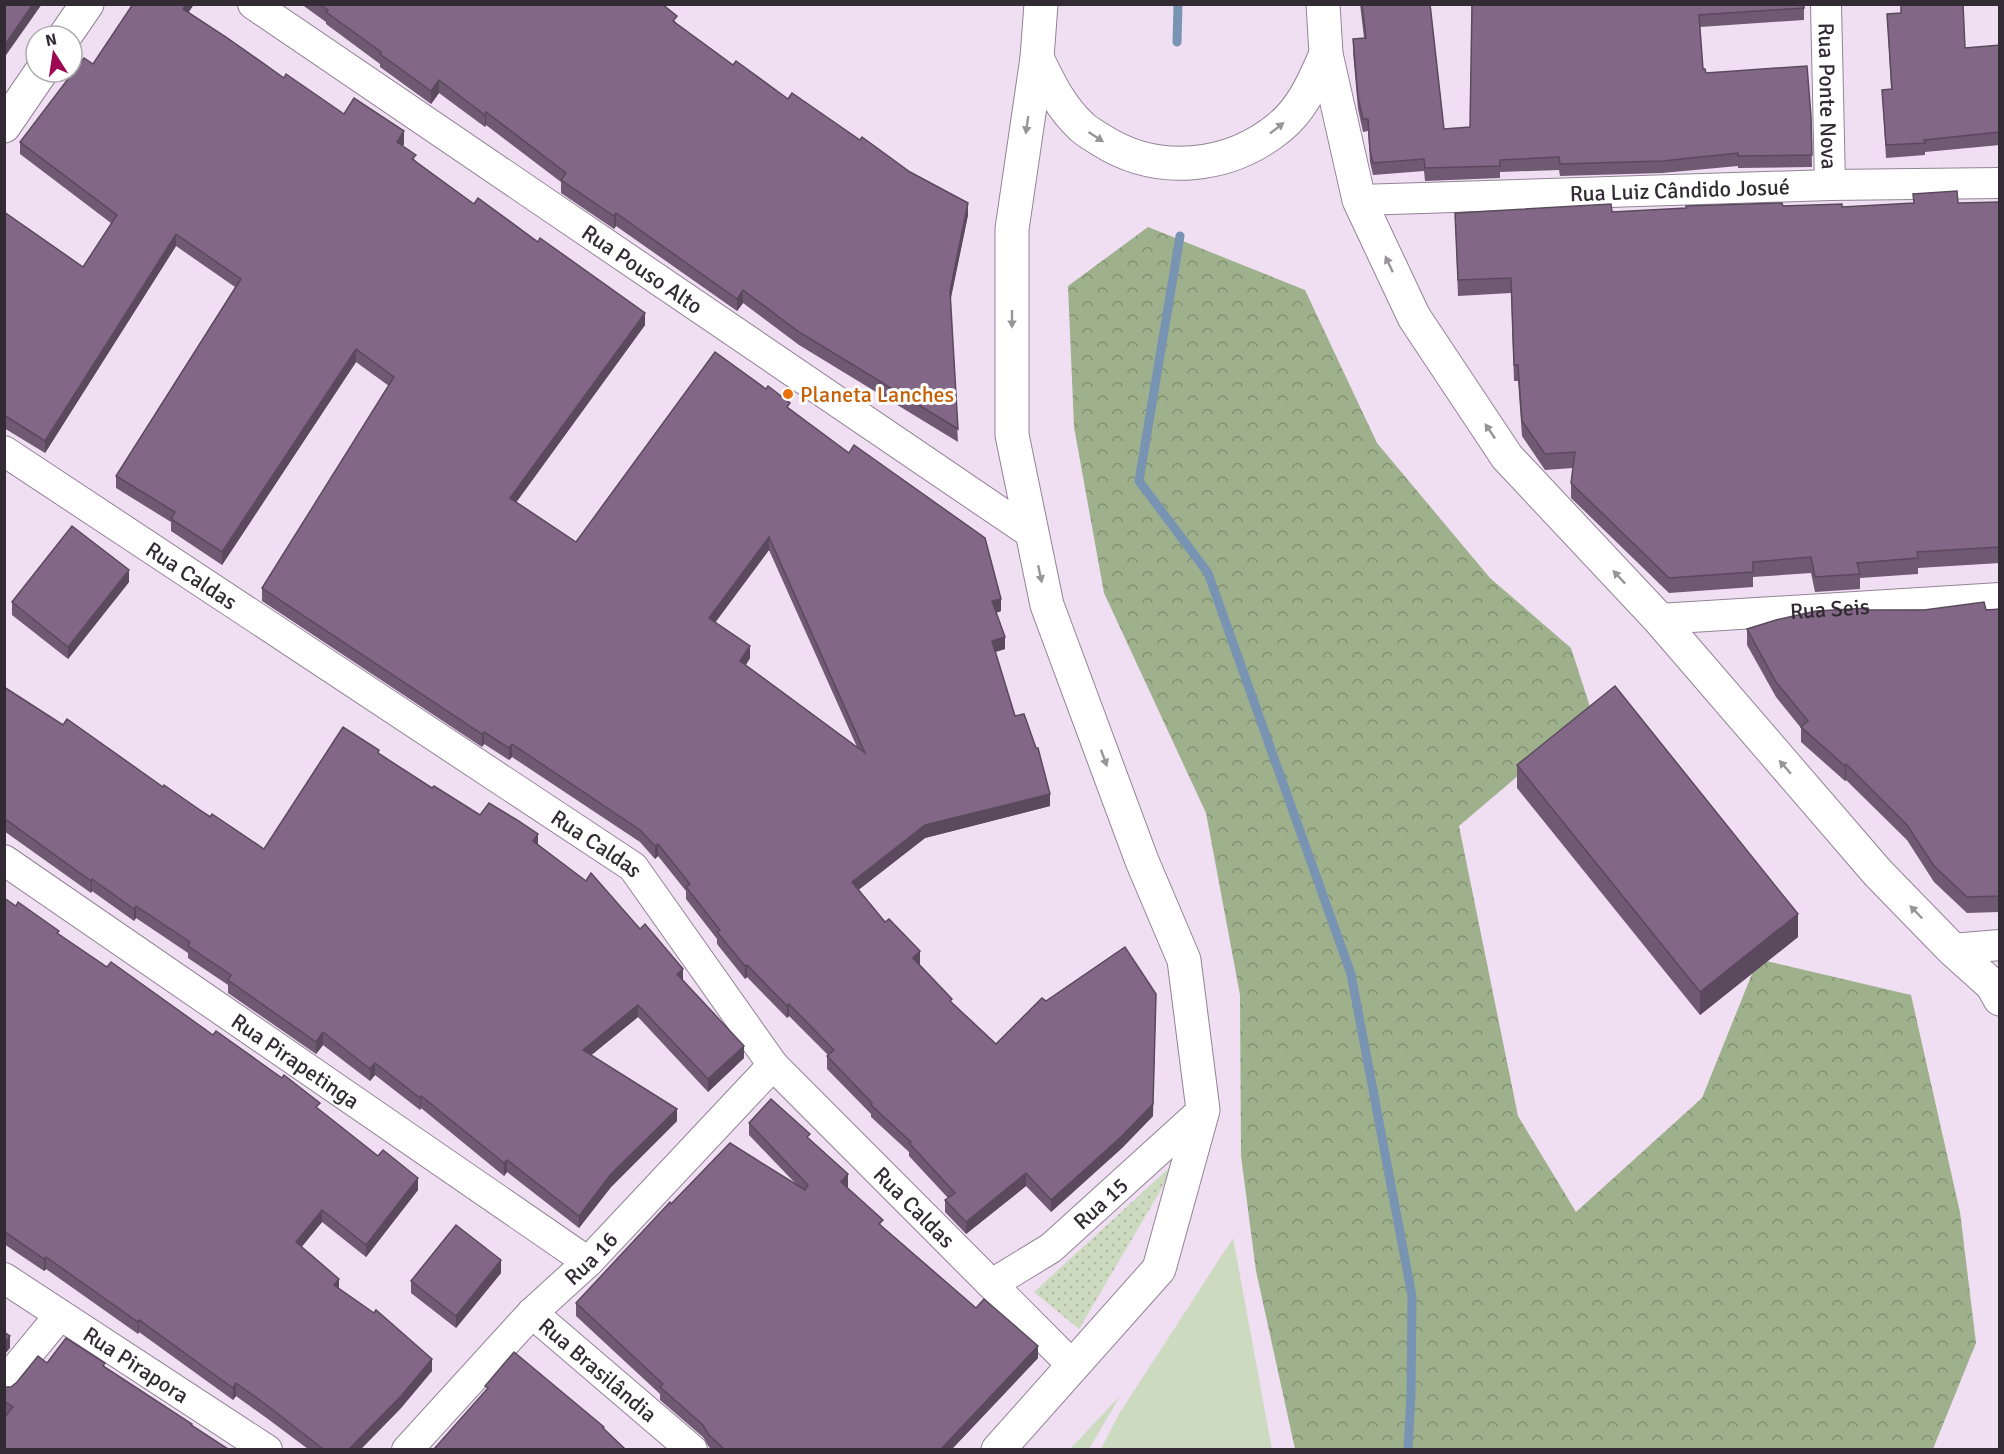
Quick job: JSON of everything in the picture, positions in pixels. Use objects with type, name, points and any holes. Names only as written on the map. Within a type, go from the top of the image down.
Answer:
[{"type":"main road","points":[[73,24],[87,4]]},
{"type":"main road","points":[[998,1449],[1159,1269],[1203,1110],[1184,960],[1142,861],[1047,605],[1011,435],[1012,229],[1037,58],[1041,4]]},
{"type":"main road","points":[[1323,4],[1326,54],[1359,200],[1414,317],[1507,457],[1659,620],[1878,873],[1997,992]]},
{"type":"main road","points":[[1037,58],[1055,95],[1083,128],[1119,152],[1160,163],[1204,163],[1245,150],[1281,126],[1309,93],[1326,54]]},
{"type":"main road","points":[[4,126],[33,84]]},
{"type":"street","name":"Rua Pouso Alto","points":[[253,4],[1032,534]]},
{"type":"street","name":"Rua Ponte Nova","points":[[1826,4],[1830,185]]},
{"type":"street","name":"Rua Luiz Cândido Josué","points":[[1359,200],[1830,185],[2000,183]]},
{"type":"street","name":"Rua Caldas","points":[[4,451],[633,867],[773,1065],[1073,1366]]},
{"type":"street","name":"Rua Seis","points":[[1659,620],[2000,598]]},
{"type":"street","name":"Rua Pirapetinga","points":[[4,860],[588,1262]]},
{"type":"street","points":[[1952,949],[2000,945]]},
{"type":"street","name":"Rua 16","points":[[407,1449],[532,1313],[588,1262],[773,1065]]},
{"type":"street","name":"Rua 15","points":[[992,1284],[1051,1248],[1203,1110]]},
{"type":"street","name":"Rua Pirapora","points":[[4,1278],[267,1449]]},
{"type":"street","name":"Rua Brasilândia","points":[[532,1313],[692,1449]]},
{"type":"street","points":[[4,1383],[60,1315]]},
{"type":"green space","points":[[1148,227],[1305,290],[1377,443],[1490,578],[1571,648],[1592,713],[1459,826],[1518,1116],[1576,1212],[1702,1098],[1758,959],[1911,995],[1960,1212],[1976,1343],[1933,1449],[1295,1449],[1256,1271],[1241,1156],[1240,995],[1206,813],[1104,593],[1074,427],[1068,286]]},
{"type":"green space","points":[[1179,1159],[1079,1329],[1034,1292]]},
{"type":"green space","points":[[1233,1238],[1272,1449],[1101,1449],[1119,1414]]},
{"type":"green space","points":[[1120,1396],[1089,1449],[1070,1449]]},
{"type":"building","points":[[4,4],[33,4],[4,46]]},
{"type":"building","points":[[133,4],[186,4],[183,9],[284,78],[286,74],[344,114],[354,98],[404,131],[397,142],[416,155],[412,159],[474,204],[478,198],[538,242],[540,238],[645,313],[510,498],[576,542],[715,352],[766,389],[768,386],[790,403],[787,407],[849,453],[854,445],[985,538],[1001,599],[992,601],[1005,637],[992,641],[1015,716],[1024,714],[1036,748],[1038,748],[1050,794],[925,825],[852,882],[885,922],[889,919],[920,951],[913,958],[952,999],[950,1001],[996,1044],[1042,998],[1046,1001],[1125,947],[1156,994],[1153,1104],[1122,1136],[1051,1200],[1026,1173],[966,1222],[945,1200],[955,1193],[909,1143],[911,1142],[871,1105],[872,1103],[827,1056],[834,1050],[789,1004],[787,1006],[747,965],[745,966],[717,932],[720,930],[686,887],[690,884],[658,844],[655,846],[640,830],[512,744],[509,748],[484,732],[482,734],[262,588],[394,377],[356,349],[222,552],[171,519],[175,512],[116,476],[241,279],[176,234],[45,441],[4,415],[4,212],[83,267],[117,215],[20,142],[64,84],[84,84],[84,58],[93,64]],"holes":[[[769,537],[865,753],[740,661],[750,646],[709,618]]]},
{"type":"building","points":[[319,4],[662,4],[677,16],[673,21],[733,65],[736,61],[788,99],[792,93],[860,140],[862,137],[910,172],[968,203],[950,291],[958,429],[799,332],[743,290],[737,299],[616,213],[614,216],[561,180],[566,173],[486,112],[485,115],[439,80],[431,91],[380,54],[381,52],[326,12],[328,10]]},
{"type":"building","points":[[1362,4],[1430,4],[1444,129],[1470,127],[1472,4],[1804,4],[1804,8],[1699,15],[1703,69],[1706,73],[1807,66],[1812,155],[1738,156],[1738,153],[1662,161],[1560,164],[1559,157],[1500,160],[1500,166],[1425,168],[1424,159],[1373,163],[1368,119],[1363,119],[1358,97],[1353,39],[1366,38]]},
{"type":"building","points":[[1901,4],[1963,4],[1965,48],[2000,45],[2000,132],[1924,140],[1925,143],[1886,145],[1882,90],[1892,89],[1887,14],[1901,13]]},
{"type":"building","points":[[1957,191],[1958,203],[2000,202],[2000,547],[1917,552],[1918,558],[1857,563],[1860,574],[1815,577],[1811,557],[1753,562],[1753,572],[1669,578],[1571,483],[1575,452],[1545,454],[1522,421],[1518,365],[1514,365],[1511,278],[1458,280],[1455,213],[1611,204],[1612,212],[1686,208],[1686,206],[1782,203],[1783,206],[1842,204],[1842,207],[1914,203],[1913,194]]},
{"type":"building","points":[[72,526],[129,570],[68,647],[12,602]]},
{"type":"building","points":[[1984,602],[1986,610],[2000,609],[2000,896],[1967,897],[1934,866],[1907,825],[1846,764],[1845,766],[1801,727],[1808,721],[1776,682],[1747,629],[1816,611],[1868,608],[1869,610],[1924,610]]},
{"type":"building","points":[[1615,686],[1798,914],[1700,992],[1517,765]]},
{"type":"building","points":[[4,687],[63,725],[67,719],[163,787],[164,785],[210,817],[212,814],[264,849],[343,727],[432,788],[434,786],[480,815],[489,803],[517,820],[538,834],[533,841],[586,881],[591,873],[640,929],[645,924],[683,969],[677,974],[744,1046],[708,1079],[638,1005],[583,1050],[677,1109],[611,1174],[579,1216],[507,1160],[504,1163],[421,1096],[420,1098],[375,1063],[370,1069],[323,1032],[316,1042],[228,980],[231,975],[188,946],[190,942],[136,906],[134,909],[92,879],[91,881],[4,818]]},
{"type":"building","points":[[4,898],[16,906],[18,902],[59,931],[57,933],[107,967],[111,962],[213,1035],[216,1031],[282,1078],[284,1075],[320,1103],[316,1107],[378,1156],[383,1150],[418,1178],[366,1245],[322,1210],[296,1242],[339,1279],[334,1285],[374,1313],[376,1310],[432,1359],[401,1396],[349,1449],[323,1449],[236,1383],[233,1388],[139,1320],[138,1322],[46,1257],[44,1259],[4,1231]]},
{"type":"building","points":[[771,1099],[810,1134],[807,1137],[848,1174],[841,1182],[883,1220],[879,1224],[976,1308],[984,1299],[1038,1346],[941,1449],[724,1449],[709,1435],[703,1425],[660,1387],[663,1384],[576,1303],[670,1202],[671,1204],[730,1143],[805,1190],[808,1185],[749,1123]]},
{"type":"building","points":[[456,1225],[501,1260],[456,1316],[411,1281]]},
{"type":"building","points":[[4,1332],[10,1336],[4,1343]]},
{"type":"building","points":[[66,1338],[105,1363],[103,1366],[228,1449],[4,1449],[4,1418],[13,1407],[4,1401],[4,1387],[11,1387],[17,1382],[38,1356],[47,1363]]},
{"type":"building","points":[[514,1352],[604,1427],[624,1448],[434,1449],[488,1388],[485,1386]]},
{"type":"waterway","points":[[1177,42],[1178,4]]},
{"type":"waterway","points":[[1180,236],[1139,481],[1208,573],[1351,974],[1412,1296],[1408,1450]]},
{"type":"place","name":"Planeta Lanches","points":[[788,394]]}]
